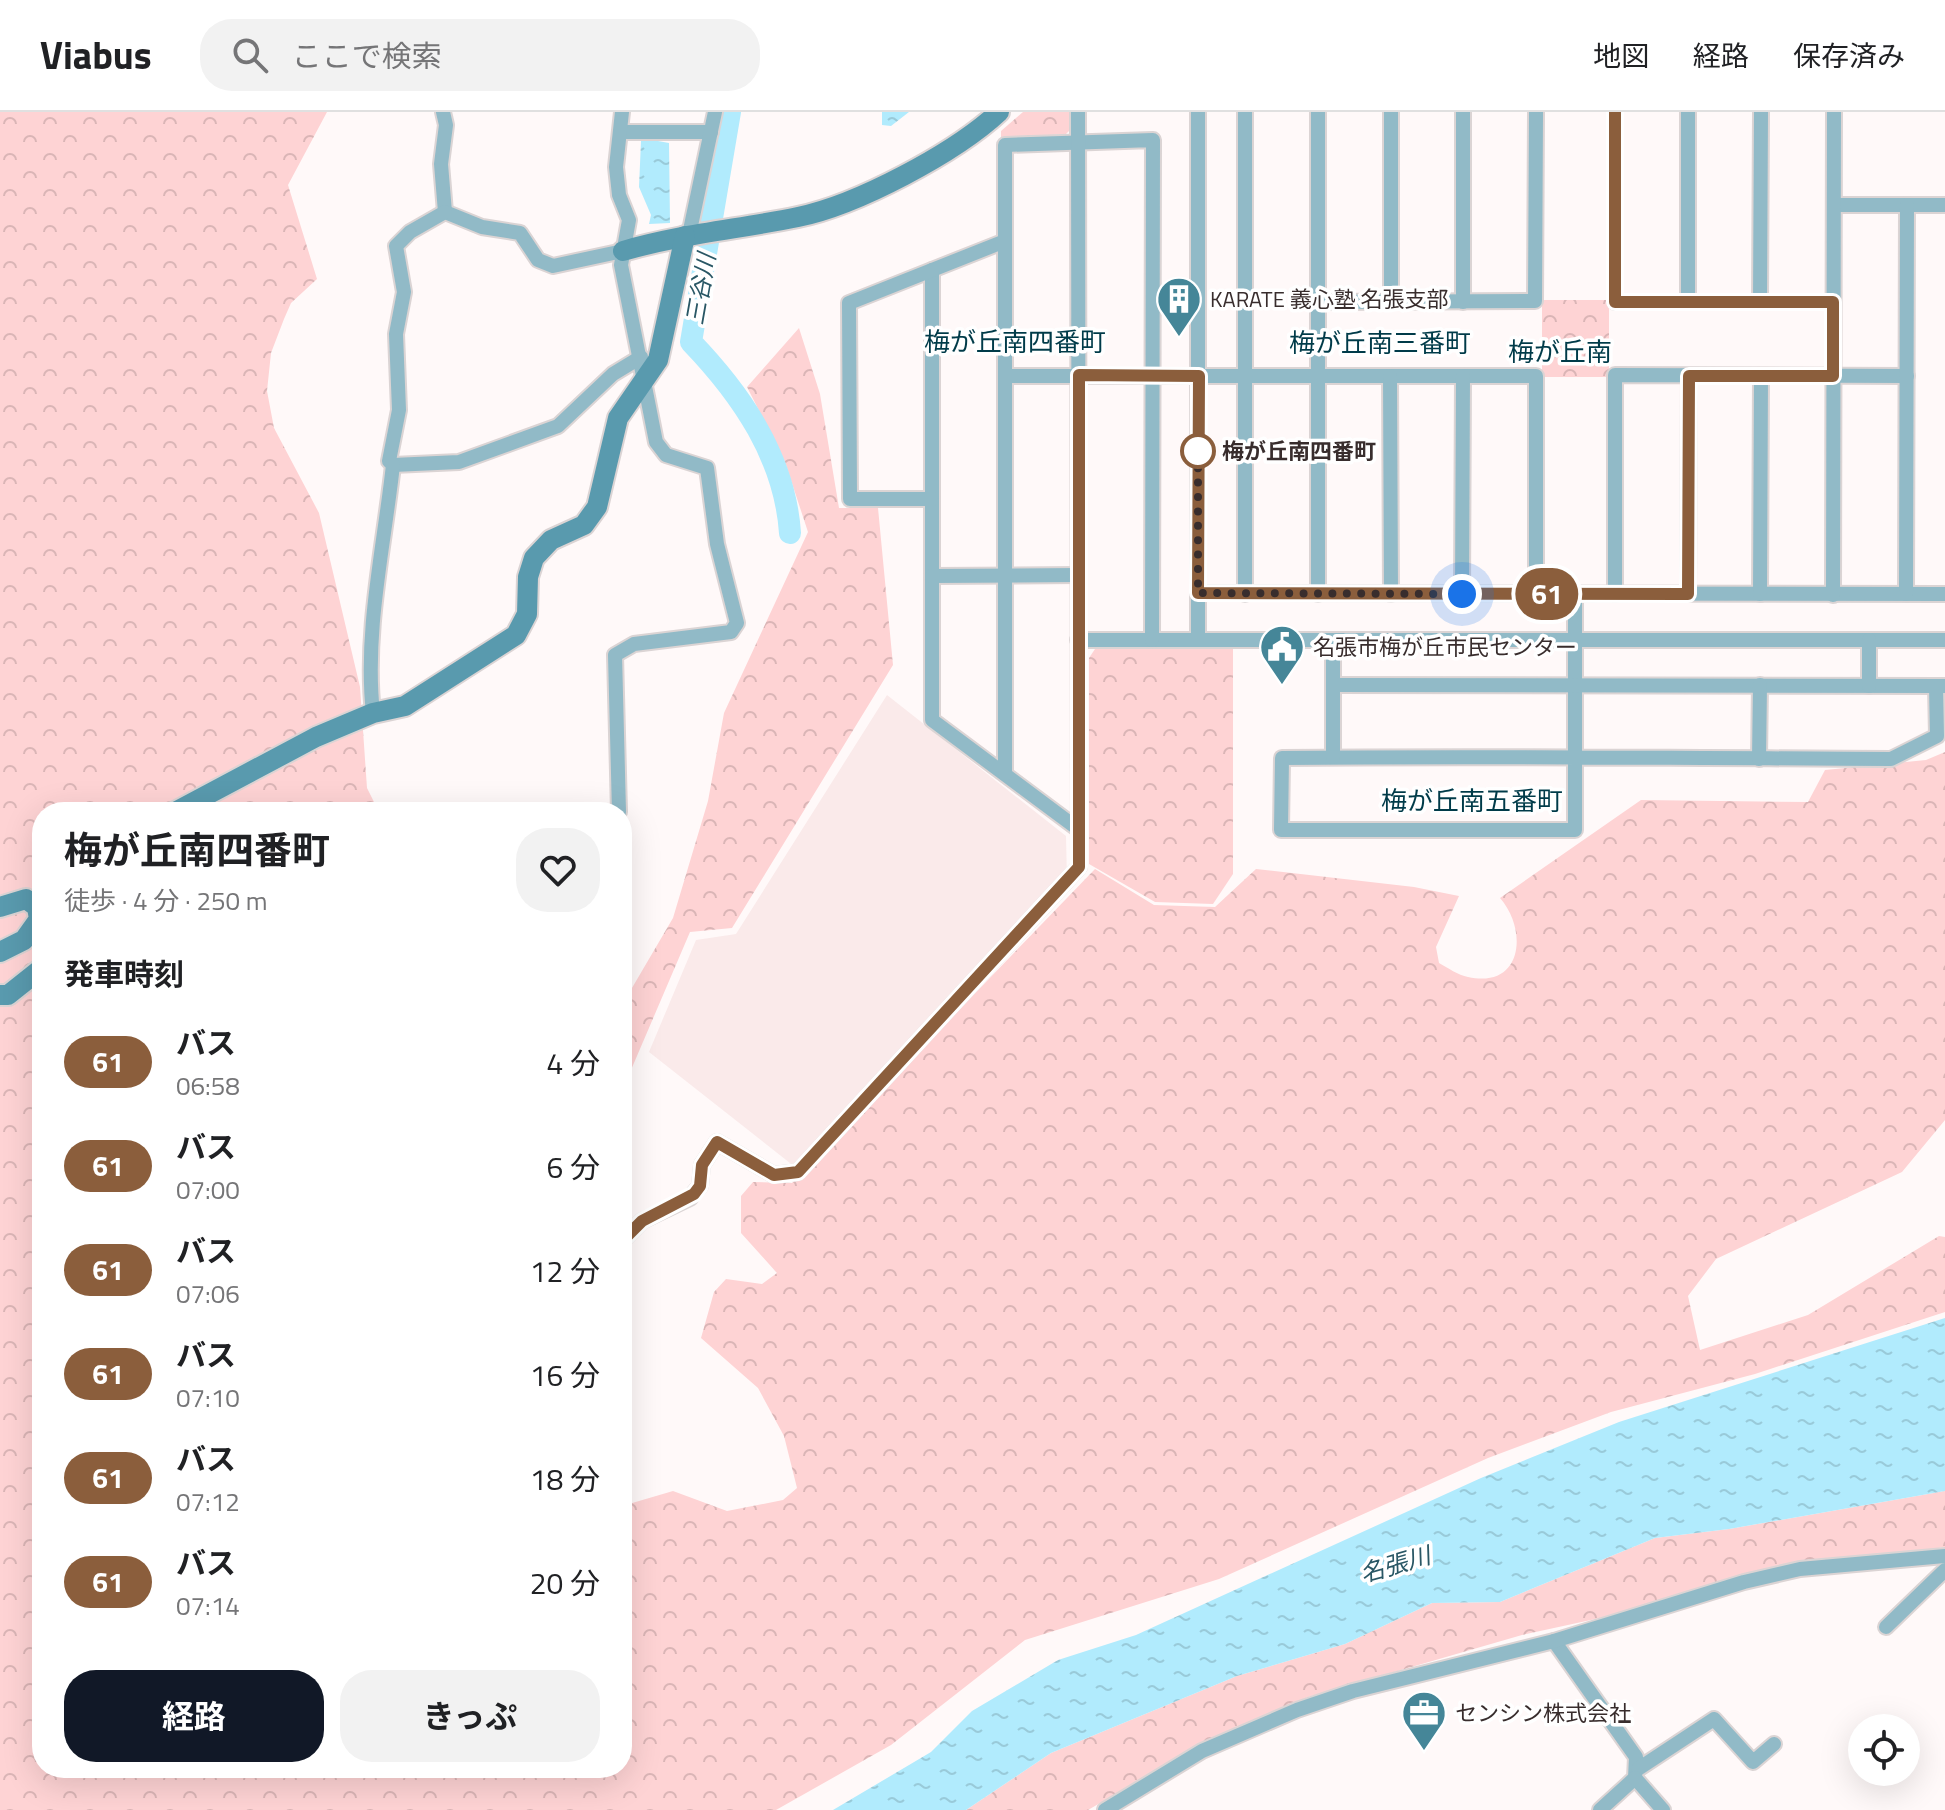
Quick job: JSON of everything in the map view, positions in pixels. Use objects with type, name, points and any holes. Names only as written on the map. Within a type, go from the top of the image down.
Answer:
[{"type":"street","points":[[443,112],[446,125],[441,164],[445,212]]},
{"type":"street","points":[[619,802],[615,655],[634,644],[731,632],[737,623],[717,544],[707,468],[666,455],[656,442],[646,377],[626,300],[621,265],[629,220],[619,195],[616,167],[622,112]]},
{"type":"street","points":[[194,802],[316,737],[373,713],[405,706],[516,635],[527,614],[528,577],[534,558],[551,540],[579,528],[592,515],[618,418],[658,360],[715,112]]},
{"type":"street","points":[[445,212],[482,227],[520,233],[538,260],[553,266],[689,235],[801,216],[854,200],[906,173],[999,112]]},
{"type":"street","points":[[632,1231],[642,1221],[694,1194],[700,1186],[702,1165],[717,1142],[774,1175],[798,1172],[1079,867],[1078,112]]},
{"type":"street","points":[[1198,112],[1198,640]]},
{"type":"street","points":[[1245,112],[1245,594]]},
{"type":"street","points":[[1318,112],[1318,594]]},
{"type":"street","points":[[1391,112],[1391,302]]},
{"type":"street","points":[[1463,112],[1463,302]]},
{"type":"street","points":[[1318,302],[1535,301],[1536,112]]},
{"type":"street","points":[[1615,112],[1615,302],[1833,302]]},
{"type":"street","points":[[1688,112],[1688,302]]},
{"type":"street","points":[[1760,302],[1761,112]]},
{"type":"street","points":[[1833,595],[1834,112]]},
{"type":"street","points":[[621,132],[711,132]]},
{"type":"street","points":[[1005,774],[1005,145],[1078,140],[1153,140],[1152,640]]},
{"type":"street","points":[[1834,205],[1945,205]]},
{"type":"street","points":[[1906,594],[1907,205]]},
{"type":"street","points":[[373,713],[368,669],[393,465],[389,461],[399,410],[396,334],[404,292],[396,246],[410,232],[445,212]]},
{"type":"street","points":[[932,499],[850,499],[849,303],[1005,241]]},
{"type":"street","points":[[932,270],[932,720],[1078,829]]},
{"type":"street","points":[[393,465],[459,462],[558,426],[613,374],[641,357]]},
{"type":"street","points":[[1615,594],[1615,375],[1907,376]]},
{"type":"street","points":[[1005,376],[1536,376],[1536,594]]},
{"type":"street","points":[[1390,376],[1391,594]]},
{"type":"street","points":[[1462,594],[1463,376]]},
{"type":"street","points":[[1688,594],[1689,376]]},
{"type":"street","points":[[1760,594],[1761,376]]},
{"type":"street","points":[[932,576],[1078,575]]},
{"type":"street","points":[[1198,593],[1945,594]]},
{"type":"street","points":[[1333,685],[1575,685],[1760,685],[1941,686],[1937,736],[1891,759],[1759,759],[1575,758],[1333,757],[1282,758],[1281,830],[1575,830],[1575,758],[1575,685],[1575,640],[1575,594]]},
{"type":"street","points":[[1078,640],[1945,640]]},
{"type":"street","points":[[1333,640],[1333,757]]},
{"type":"street","points":[[1869,640],[1869,686]]},
{"type":"street","points":[[1759,759],[1760,685]]},
{"type":"street","points":[[0,907],[26,899],[32,903]]},
{"type":"street","points":[[0,952],[24,940],[32,929]]},
{"type":"street","points":[[0,995],[8,995],[32,976]]},
{"type":"street","points":[[1105,1810],[1186,1759],[1319,1702],[1554,1641],[1744,1582],[1800,1569],[1945,1556]]},
{"type":"street","points":[[1886,1627],[1945,1570]]},
{"type":"street","points":[[1554,1641],[1629,1745],[1637,1773],[1663,1810]]},
{"type":"street","points":[[1600,1810],[1637,1773],[1710,1713],[1753,1762],[1774,1744]]},
{"type":"shaded area","points":[[887,695],[1066,836],[1067,880],[795,1167],[649,1052],[696,940],[736,934]]},
{"type":"green space","points":[[0,112],[327,112],[288,185],[317,279],[291,303],[271,353],[267,391],[274,428],[319,513],[360,687],[367,788],[374,802],[32,802],[32,1778],[632,1778],[632,1503],[673,1491],[727,1511],[783,1500],[797,1488],[784,1436],[758,1388],[701,1338],[714,1292],[726,1279],[762,1284],[777,1273],[741,1233],[741,1196],[753,1182],[792,1183],[1095,869],[1154,905],[1215,907],[1256,869],[1414,887],[1459,896],[1436,947],[1439,963],[1464,976],[1486,978],[1500,974],[1510,966],[1515,954],[1515,926],[1500,898],[1641,800],[1808,802],[1825,770],[1926,760],[1945,752],[1945,1120],[1902,1172],[1716,1259],[1688,1296],[1700,1350],[1808,1315],[1939,1236],[1945,1237],[1945,1312],[1755,1374],[1611,1412],[1488,1458],[1219,1579],[1025,1640],[891,1745],[776,1810],[0,1810]]},
{"type":"green space","points":[[1023,112],[1073,112],[1073,127],[1066,134],[1001,139],[1001,131]]},
{"type":"green space","points":[[1542,300],[1609,300],[1609,377],[1542,377]]},
{"type":"green space","points":[[799,328],[820,394],[839,508],[878,508],[893,665],[732,928],[690,932],[632,1068],[632,988],[673,918],[708,801],[724,713],[808,532],[785,462],[747,387]]},
{"type":"green space","points":[[1233,648],[1233,874],[1213,904],[1155,902],[1089,864],[1089,658],[1095,649]]},
{"type":"green space","points":[[1945,1491],[1945,1547],[1886,1556],[1522,1635],[1308,1697],[1189,1752],[1088,1810],[966,1810],[1051,1753],[1237,1676],[1345,1644],[1432,1603],[1500,1602],[1655,1538],[1729,1529]]},
{"type":"water","points":[[882,112],[909,112],[891,126],[882,125]]},
{"type":"water","points":[[647,139],[669,143],[670,223],[649,224],[651,215],[639,187],[641,141]]},
{"type":"water","name":"名張川","points":[[1945,1318],[1945,1491],[1729,1529],[1655,1538],[1500,1602],[1432,1603],[1345,1644],[1237,1676],[1051,1753],[966,1810],[833,1810],[931,1752],[972,1711],[1058,1660],[1136,1635],[1481,1478],[1619,1422]]},
{"type":"waterway","name":"三谷川","points":[[730,112],[691,342],[727,384],[758,429],[780,479],[790,533]]},
{"type":"bus line","name":"61","points":[[632,1229],[659,1210],[694,1194],[700,1186],[702,1165],[717,1142],[774,1175],[798,1172],[1079,867],[1079,375],[1199,376],[1198,593],[1688,594],[1689,376],[1833,376],[1833,302],[1615,302],[1615,112]]},
{"type":"place","name":"KARATE 義心塾 名張支部","points":[[1179,338]]},
{"type":"place","name":"梅が丘南四番町","points":[[1198,451]]},
{"type":"place","name":"名張市梅が丘市民センター","points":[[1282,686]]},
{"type":"place","name":"センシン株式会社","points":[[1424,1752]]},
{"type":"district","name":"梅が丘南四番町","points":[[1015,341]]},
{"type":"district","name":"梅が丘南三番町","points":[[1380,342]]},
{"type":"district","name":"梅が丘南","points":[[1560,351]]},
{"type":"district","name":"梅が丘南五番町","points":[[1472,800]]},
{"type":"route","points":[[1198,451],[1198,438],[1198,593],[1462,594]]}]
